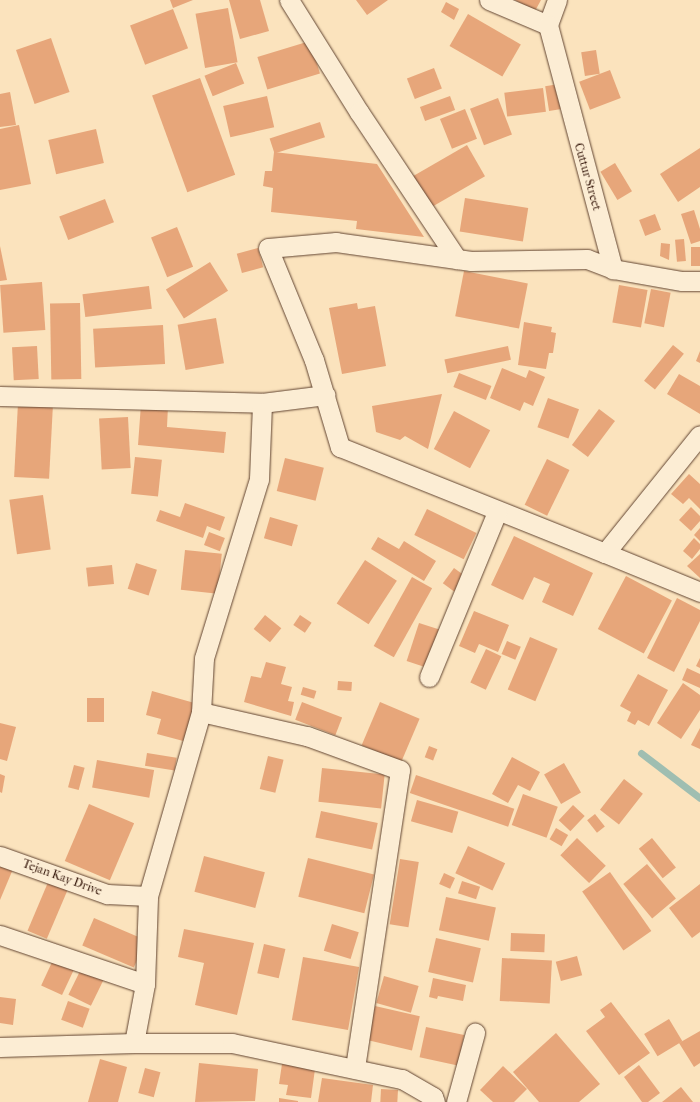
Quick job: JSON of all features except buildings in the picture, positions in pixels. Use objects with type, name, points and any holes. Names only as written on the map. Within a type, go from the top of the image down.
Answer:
[{"type":"street","points":[[289,0],[359,112],[457,259]]},
{"type":"street","points":[[489,0],[548,25],[558,0]]},
{"type":"street","name":"Cuttur Street","points":[[548,25],[613,269]]},
{"type":"street","points":[[700,281],[682,281],[613,269],[587,259],[457,259],[336,242],[268,248],[314,360],[340,447],[497,512],[605,553],[700,592]]},
{"type":"street","points":[[0,396],[262,403],[325,395]]},
{"type":"street","points":[[134,1043],[145,984],[148,896],[201,712],[204,658],[258,479],[262,403]]},
{"type":"street","points":[[605,553],[700,435]]},
{"type":"street","points":[[429,677],[497,512]]},
{"type":"street","points":[[201,712],[307,736],[400,770],[355,1069]]},
{"type":"street","name":"Tejan Kay Drive","points":[[0,856],[107,894],[148,896]]},
{"type":"street","points":[[0,935],[145,984]]},
{"type":"street","points":[[456,1102],[474,1033]]},
{"type":"street","points":[[0,1047],[134,1043],[232,1043],[402,1079],[432,1097],[436,1102]]},
{"type":"waterway","points":[[641,753],[700,798]]}]
